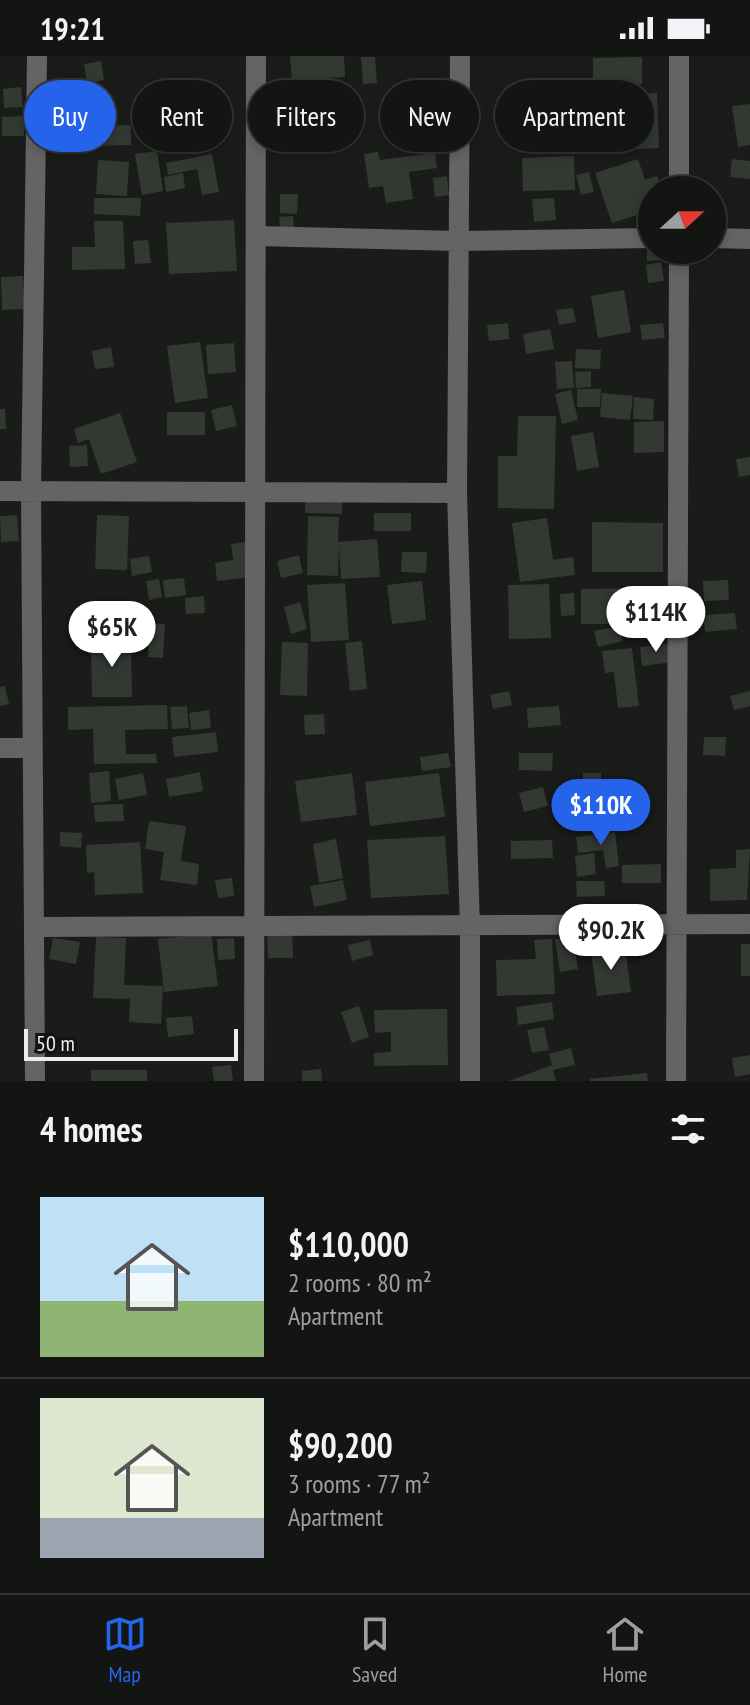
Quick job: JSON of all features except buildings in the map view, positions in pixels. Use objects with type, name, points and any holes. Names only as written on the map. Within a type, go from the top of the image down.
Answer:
[{"type":"street","points":[[35,1081],[31,492],[37,56]]},
{"type":"street","points":[[254,1081],[256,56]]},
{"type":"street","points":[[460,56],[457,493],[470,928],[470,1081]]},
{"type":"street","points":[[679,56],[679,176]]},
{"type":"street","points":[[256,236],[458,241],[638,238]]},
{"type":"street","points":[[726,238],[750,239]]},
{"type":"street","points":[[676,1081],[674,922],[679,264]]},
{"type":"street","points":[[0,491],[457,493]]},
{"type":"street","points":[[0,748],[32,748]]},
{"type":"street","points":[[36,927],[470,928],[674,922],[750,924]]}]
